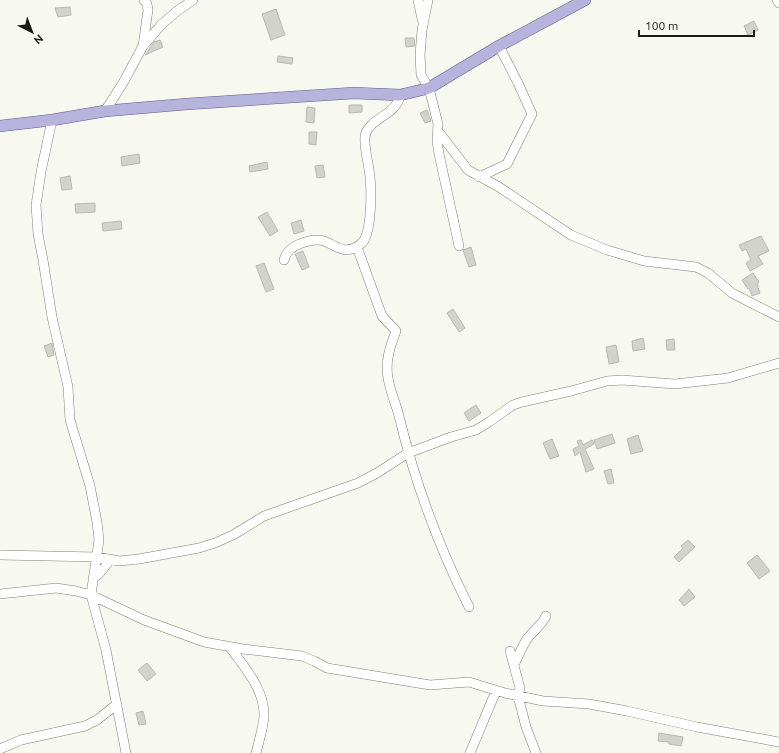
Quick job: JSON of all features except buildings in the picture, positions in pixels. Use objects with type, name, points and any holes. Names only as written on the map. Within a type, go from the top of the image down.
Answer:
[{"type":"main road","points":[[1,125],[52,120],[105,111],[187,104],[354,93],[400,95],[429,88],[499,46],[584,0]]},
{"type":"street","points":[[143,46],[148,10],[147,4],[144,0]]},
{"type":"street","points":[[105,111],[123,83],[143,46],[161,25],[193,0]]},
{"type":"street","points":[[418,0],[423,22]]},
{"type":"street","points":[[428,0],[423,22],[420,55],[421,75],[429,88],[438,124],[437,141],[439,154],[459,246]]},
{"type":"street","points":[[479,177],[508,164],[532,114],[499,46]]},
{"type":"street","points":[[284,260],[288,251],[304,242],[315,240],[324,241],[345,250],[352,249],[362,243],[368,230],[370,214],[370,177],[364,138],[367,130],[395,107],[400,95]]},
{"type":"street","points":[[52,120],[36,205],[38,234],[44,260],[52,317],[68,387],[70,420],[84,466],[97,522],[99,540],[91,595],[106,650],[126,753]]},
{"type":"street","points":[[438,131],[468,170],[499,187],[571,235],[608,250],[644,261],[696,267],[708,273],[732,293],[779,317]]},
{"type":"street","points":[[356,247],[382,316],[396,331],[388,351],[388,378],[408,453],[422,497],[455,579],[469,606]]},
{"type":"street","points":[[0,555],[97,557],[119,560],[139,559],[199,548],[215,544],[264,516],[358,483],[377,473],[408,453],[451,437],[476,430],[512,405],[607,381],[622,380],[675,384],[728,378],[779,363]]},
{"type":"street","points":[[93,578],[99,574],[111,559]]},
{"type":"street","points":[[0,594],[56,588],[76,591],[91,595],[144,620],[204,642],[302,656],[327,668],[430,686],[469,682],[496,691],[543,701],[589,704],[628,711],[697,727],[779,742]]},
{"type":"street","points":[[514,665],[528,637],[543,622],[546,616]]},
{"type":"street","points":[[229,646],[252,678],[261,697],[264,717],[256,753]]},
{"type":"street","points":[[510,651],[520,688],[518,696],[526,727],[536,752]]},
{"type":"street","points":[[470,753],[496,691]]},
{"type":"street","points":[[0,749],[21,740],[85,726],[96,720],[117,704]]}]
